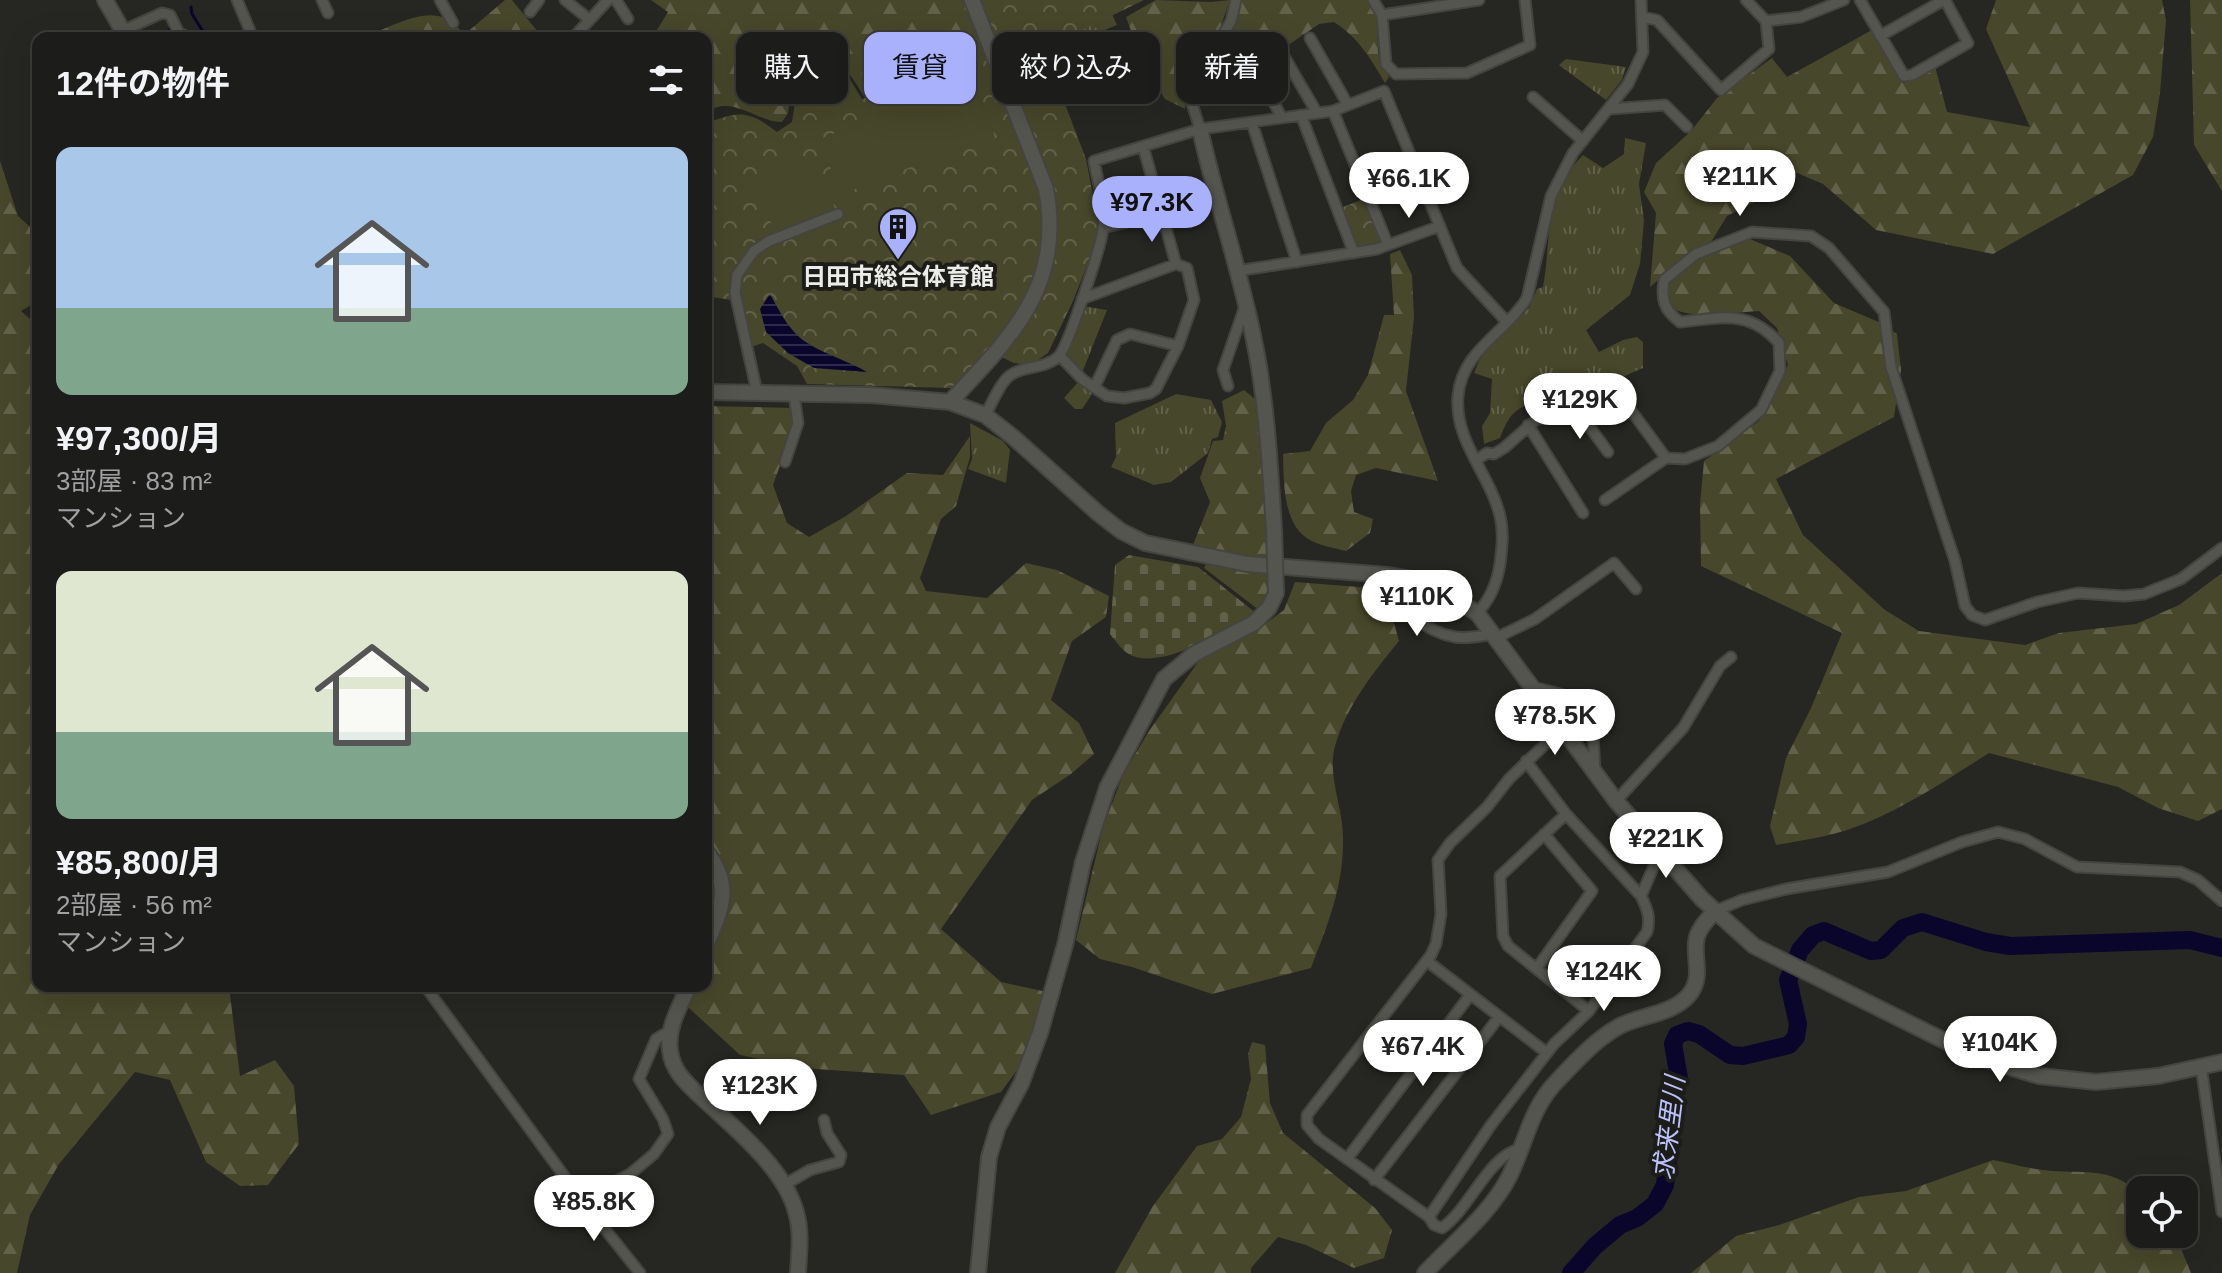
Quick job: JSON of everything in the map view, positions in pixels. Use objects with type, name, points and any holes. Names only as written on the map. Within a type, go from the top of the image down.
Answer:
[{"type":"street","points":[[237,0],[250,32]]},
{"type":"street","points":[[322,0],[328,13]]},
{"type":"street","points":[[440,0],[453,23]]},
{"type":"street","points":[[530,12],[539,0]]},
{"type":"street","points":[[565,0],[590,20]]},
{"type":"street","points":[[579,32],[608,0]]},
{"type":"street","points":[[616,0],[628,19]]},
{"type":"street","points":[[950,402],[996,353],[1035,297],[1047,265],[1051,237],[1046,189],[972,0]]},
{"type":"street","points":[[978,1273],[989,1157],[998,1127],[1021,1084],[1040,1033],[1065,945],[1083,862],[1107,788],[1164,679],[1194,654],[1254,623],[1269,608],[1276,593],[1274,529],[1260,373],[1246,304],[1190,97],[1193,86],[1231,21],[1236,0]]},
{"type":"street","points":[[1373,0],[1382,15],[1384,54],[1390,70],[1396,74],[1467,73],[1530,45],[1525,0]]},
{"type":"street","points":[[1382,15],[1448,2],[1479,0]]},
{"type":"street","points":[[1477,613],[1490,598],[1499,571],[1503,541],[1500,515],[1459,422],[1458,396],[1462,377],[1487,339],[1520,310],[1527,298],[1551,196],[1573,153],[1628,84],[1643,52],[1641,0]]},
{"type":"street","points":[[1642,17],[1657,20],[1721,90],[1769,49],[1766,21],[1746,0]]},
{"type":"street","points":[[1766,21],[1801,17],[1844,0]]},
{"type":"street","points":[[1860,0],[1880,36],[1904,76],[1912,75],[1968,43],[1945,0],[1880,36]]},
{"type":"street","points":[[108,2],[123,32]]},
{"type":"street","points":[[128,32],[162,13],[170,15],[178,32]]},
{"type":"street","points":[[1310,38],[1348,105]]},
{"type":"street","points":[[1288,63],[1317,113]]},
{"type":"street","points":[[985,415],[1007,378],[1045,365],[1060,356],[1082,299],[1103,228],[1094,161],[1200,129],[1333,111],[1384,91],[1457,268],[1507,322]]},
{"type":"street","points":[[1533,97],[1583,141]]},
{"type":"street","points":[[1274,104],[1282,118]]},
{"type":"street","points":[[1609,109],[1665,105],[1687,127]]},
{"type":"street","points":[[1333,111],[1388,245]]},
{"type":"street","points":[[1301,115],[1354,253]]},
{"type":"street","points":[[1252,123],[1297,262]]},
{"type":"street","points":[[1143,146],[1176,264]]},
{"type":"street","points":[[757,392],[735,293],[737,275],[754,251],[769,241],[838,214]]},
{"type":"street","points":[[1103,228],[1160,214]]},
{"type":"street","points":[[1237,271],[1354,253],[1388,245],[1440,226]]},
{"type":"street","points":[[1605,500],[1666,458],[1685,459],[1718,446],[1761,410],[1780,371],[1779,343],[1767,329],[1734,317],[1680,322],[1668,313],[1661,297],[1664,280],[1696,254],[1752,232],[1811,236],[1829,248],[1884,312],[1891,367],[1955,561],[1965,606],[1972,615],[1985,620],[2037,602],[2078,593],[2144,594],[2181,579],[2222,548]]},
{"type":"street","points":[[1060,356],[1107,396],[1124,398],[1150,393],[1156,389],[1178,346],[1194,300],[1187,268],[1176,264],[1082,299]]},
{"type":"street","points":[[1228,386],[1223,370],[1246,304]]},
{"type":"street","points":[[1094,388],[1117,340],[1124,336],[1130,334],[1178,346]]},
{"type":"street","points":[[712,392],[871,395],[950,402],[985,415],[1099,514],[1121,531],[1145,543],[1247,564],[1417,580],[1477,613],[1616,801],[1715,911],[1754,946],[1977,1057],[2039,1076],[2096,1082],[2158,1076],[2222,1062]]},
{"type":"street","points":[[785,462],[798,423],[794,395]]},
{"type":"street","points":[[1476,460],[1504,448],[1537,419],[1559,418],[1606,399],[1620,401],[1630,409],[1666,458]]},
{"type":"street","points":[[1578,411],[1608,452]]},
{"type":"street","points":[[1528,425],[1583,513]]},
{"type":"street","points":[[1366,573],[1418,620],[1440,632],[1469,637],[1495,636],[1535,619],[1614,563],[1636,589]]},
{"type":"street","points":[[1616,801],[1683,728],[1720,666],[1731,657]]},
{"type":"street","points":[[1532,687],[1577,700],[1586,709],[1593,724],[1596,774]]},
{"type":"street","points":[[1519,1149],[1500,1158],[1452,1220],[1442,1228],[1313,1132],[1307,1125],[1307,1115],[1427,961],[1436,944],[1440,929],[1438,860],[1526,761],[1562,728]]},
{"type":"street","points":[[1429,1217],[1491,1125],[1547,1053],[1589,1011],[1647,932],[1649,924],[1648,909],[1641,896],[1566,814],[1526,761]]},
{"type":"street","points":[[1566,814],[1500,876],[1503,936],[1508,946],[1589,1011]]},
{"type":"street","points":[[1425,1273],[1496,1197],[1509,1176],[1540,1101],[1592,1047],[1620,1026],[1670,1008],[1691,992],[1697,978],[1696,942],[1701,928],[1715,911],[1742,900],[1786,889],[1888,872],[1962,842],[1998,832],[2025,839],[2077,867],[2180,872],[2198,880],[2222,901]]},
{"type":"street","points":[[1537,968],[1592,891],[1544,834]]},
{"type":"street","points":[[1641,896],[1660,852]]},
{"type":"street","points":[[712,860],[722,876],[723,891],[719,917],[712,932]]},
{"type":"street","points":[[1427,961],[1547,1053]]},
{"type":"street","points":[[429,992],[581,1199],[640,1273]]},
{"type":"street","points":[[687,992],[671,1030],[670,1052],[677,1073],[759,1153],[784,1185],[799,1228],[798,1273]]},
{"type":"street","points":[[1347,1159],[1470,995]]},
{"type":"street","points":[[1374,1180],[1499,1017]]},
{"type":"street","points":[[581,1199],[630,1174],[654,1154],[668,1134],[663,1119],[639,1079],[656,1039],[671,1030]]},
{"type":"street","points":[[2201,1066],[2222,1212]]},
{"type":"street","points":[[784,1185],[810,1170],[839,1162],[841,1155],[827,1133],[824,1120]]},
{"type":"green space","points":[[505,0],[512,0],[538,32],[467,32]]},
{"type":"green space","points":[[651,0],[961,0],[974,32],[864,32],[864,96],[848,73],[848,32],[736,32],[736,104],[789,104],[782,122],[734,107],[712,110],[712,32],[656,32],[668,12]]},
{"type":"green space","points":[[961,0],[1144,0],[1079,32],[992,32],[992,104],[1065,104],[1086,159],[1100,232],[1073,301],[1048,353],[1030,365],[1014,363],[991,352],[951,388],[807,384],[797,366],[763,343],[745,349],[731,300],[712,297],[712,122],[728,116],[751,116],[777,132],[792,122],[795,104],[848,104],[848,76],[864,98],[864,104],[976,104],[976,32]]},
{"type":"green space","points":[[1156,0],[1230,0],[1219,32],[1176,32],[1176,104],[1186,104],[1185,109],[1165,99],[1160,91],[1160,32],[1131,32],[1126,17]]},
{"type":"green space","points":[[1242,0],[1369,0],[1377,19],[1378,53],[1389,77],[1385,83],[1357,42],[1334,22],[1319,24],[1288,45],[1288,32],[1232,32]]},
{"type":"green space","points":[[1996,0],[2162,0],[2166,20],[2153,137],[2133,175],[1993,254],[1876,230],[1823,184],[1797,173],[1763,198],[1727,216],[1711,242],[1683,259],[1650,287],[1656,213],[1644,192],[1656,163],[1691,131],[1717,98],[1772,58],[1787,77],[1872,30],[1903,83],[1935,66],[1947,112],[2030,127],[1986,29]]},
{"type":"green space","points":[[2190,0],[2222,0],[2222,191],[2194,145]]},
{"type":"green space","points":[[1112,14],[1117,25],[1100,32],[1070,32]]},
{"type":"green space","points":[[435,15],[453,23],[463,32],[376,32],[424,16]]},
{"type":"green space","points":[[1566,59],[1626,67],[1622,80],[1606,100],[1559,65]]},
{"type":"green space","points":[[976,89],[994,134],[840,195],[820,139],[909,104],[976,104]]},
{"type":"green space","points":[[1625,138],[1646,143],[1639,184],[1644,221],[1640,264],[1630,295],[1586,330],[1599,352],[1637,337],[1643,342],[1643,368],[1577,398],[1564,402],[1538,400],[1530,403],[1514,413],[1500,438],[1484,444],[1482,426],[1490,413],[1492,379],[1474,373],[1479,361],[1495,338],[1529,308],[1537,289],[1543,287],[1551,217],[1561,185],[1570,170],[1583,155],[1603,168],[1624,154]]},
{"type":"green space","points":[[816,156],[835,209],[776,235],[753,179]]},
{"type":"green space","points":[[0,161],[18,216],[32,229],[32,305],[21,311],[32,321],[32,992],[230,992],[240,1076],[275,1060],[294,1086],[299,1144],[268,1185],[240,1186],[206,1162],[170,1080],[135,1072],[59,1164],[30,1215],[17,1273],[0,1273]]},
{"type":"green space","points":[[1363,199],[1382,242],[1357,248],[1341,208]]},
{"type":"green space","points":[[1750,239],[1790,256],[1834,303],[1881,323],[1897,334],[1901,370],[1894,417],[1776,479],[1803,535],[1885,610],[1919,631],[2025,645],[2059,633],[2136,624],[2179,605],[2222,573],[2222,809],[2198,821],[2158,808],[2118,787],[1989,753],[1914,800],[1866,823],[1833,834],[1776,845],[1770,826],[1786,758],[1842,633],[1701,566],[1700,504],[1704,461],[1759,421],[1788,365],[1777,328],[1759,311],[1688,313],[1672,307],[1667,293],[1667,283],[1697,259]]},
{"type":"green space","points":[[1400,250],[1412,275],[1414,317],[1406,391],[1438,481],[1376,468],[1356,475],[1351,491],[1354,512],[1373,519],[1370,533],[1346,551],[1310,540],[1294,524],[1286,501],[1283,454],[1310,451],[1326,423],[1353,400],[1368,375],[1384,315],[1394,315],[1390,254]]},
{"type":"green space","points":[[1082,306],[1107,310],[1082,373],[1063,353]]},
{"type":"green space","points":[[1079,381],[1092,394],[1082,409],[1075,409],[1064,398]]},
{"type":"green space","points":[[1244,390],[1261,404],[1271,561],[1245,559],[1193,545],[1210,502],[1200,478],[1213,441],[1223,440],[1226,426],[1222,401]]},
{"type":"green space","points":[[1176,394],[1211,400],[1222,422],[1218,437],[1212,439],[1208,453],[1171,482],[1154,485],[1111,467],[1116,457],[1115,423]]},
{"type":"green space","points":[[712,406],[793,408],[795,424],[773,485],[787,523],[809,537],[846,516],[907,473],[943,475],[970,436],[970,457],[956,506],[941,519],[920,578],[926,591],[987,598],[1026,563],[1057,570],[1109,596],[1106,617],[1072,641],[1051,700],[1079,723],[1094,754],[1032,800],[941,929],[1001,982],[1047,992],[1023,1062],[1001,1092],[931,1115],[904,1075],[802,1068],[740,1055],[672,992],[712,992]]},
{"type":"green space","points":[[970,423],[1003,441],[1010,450],[1006,483],[968,469],[972,459]]},
{"type":"green space","points":[[1129,555],[1198,567],[1256,613],[1174,654],[1140,658],[1127,653],[1110,634],[1115,565]]},
{"type":"green space","points":[[1208,561],[1271,572],[1271,593],[1259,610],[1204,568]]},
{"type":"green space","points":[[1295,582],[1372,588],[1392,616],[1399,641],[1354,703],[1335,746],[1333,768],[1343,855],[1329,920],[1311,968],[1212,994],[1100,959],[1076,940],[1103,827],[1123,775],[1149,731],[1201,658],[1262,626],[1284,610]]},
{"type":"green space","points":[[1252,1042],[1265,1045],[1270,1103],[1283,1133],[1375,1208],[1392,1230],[1384,1258],[1354,1268],[1306,1245],[1278,1237],[1251,1268],[1251,1273],[1115,1273],[1153,1206],[1197,1146],[1222,1139],[1241,1117],[1251,1079],[1248,1054]]},
{"type":"green space","points":[[1993,1160],[2043,1170],[2094,1173],[2117,1178],[2126,1184],[2126,1248],[2181,1248],[2191,1273],[1691,1273],[1736,1236],[1779,1225],[1859,1197],[1906,1191]]},
{"type":"shaded area","points":[[770,294],[786,322],[802,339],[867,372],[814,368],[788,353],[766,332],[760,309]]},
{"type":"waterway","points":[[191,7],[203,32]]},
{"type":"waterway","name":"求来里川","points":[[1571,1273],[1595,1246],[1620,1225],[1637,1218],[1655,1204],[1665,1185],[1670,1142],[1666,1120],[1679,1078],[1673,1044],[1677,1035],[1688,1031],[1699,1034],[1730,1055],[1743,1056],[1789,1045],[1796,1037],[1798,1024],[1788,980],[1800,950],[1813,935],[1824,931],[1871,951],[1881,950],[1903,928],[1922,922],[1986,942],[2010,946],[2190,940],[2222,948]]},
{"type":"place","name":"日田市総合体育館","points":[[898,261]]}]
